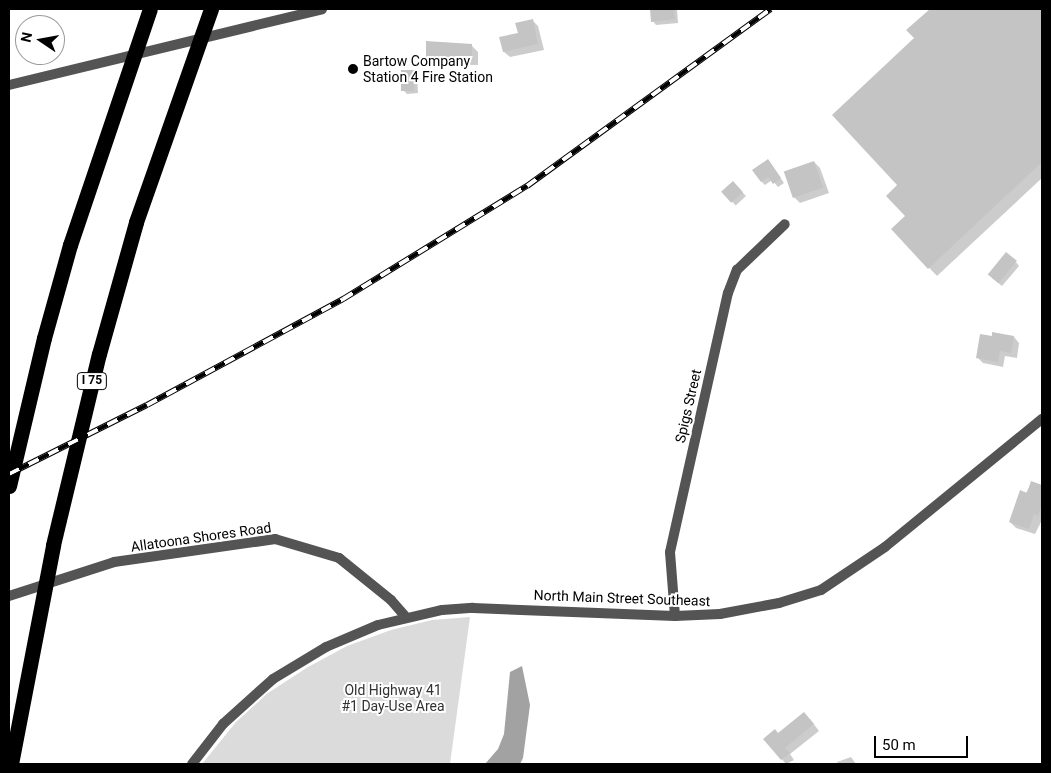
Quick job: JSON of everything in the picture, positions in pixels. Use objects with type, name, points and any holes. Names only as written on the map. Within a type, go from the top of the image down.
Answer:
[{"type":"highway","points":[[9,486],[44,338],[70,245],[150,9]]},
{"type":"highway","name":"I 75","points":[[11,764],[53,545],[99,354],[136,222],[211,9]]},
{"type":"street","points":[[9,85],[322,9]]},
{"type":"street","name":"Spigs Street","points":[[675,616],[670,552],[728,292],[737,270],[784,224]]},
{"type":"street","name":"North Main Street Southeast","points":[[192,764],[223,724],[273,679],[346,638],[406,617],[442,610],[505,608],[675,616],[750,610],[821,590],[838,582],[914,525],[1042,419]]},
{"type":"street","name":"Allatoona Shores Road","points":[[9,596],[114,562],[275,538],[339,558],[391,600],[406,617]]},
{"type":"green space","name":"Old Highway 41 #1 Day-Use Area","points":[[470,617],[450,764],[202,764],[236,722],[268,693],[308,667],[347,646],[391,630],[432,620]]},
{"type":"shaded area","points":[[522,666],[530,705],[523,758],[520,764],[485,764],[498,749],[504,734],[510,672]]},
{"type":"building","points":[[650,9],[674,9],[675,19],[651,22]]},
{"type":"building","points":[[930,9],[1042,9],[1042,162],[928,269],[891,229],[905,216],[886,196],[897,185],[832,115],[914,38],[906,30]]},
{"type":"building","points":[[533,19],[538,44],[503,52],[499,37],[518,33],[515,23]]},
{"type":"building","points":[[426,41],[472,44],[472,59],[426,59]]},
{"type":"building","points":[[401,70],[414,70],[414,91],[401,91]]},
{"type":"building","points":[[768,159],[781,178],[773,184],[768,177],[761,182],[752,170]]},
{"type":"building","points":[[814,161],[823,187],[793,198],[784,171]]},
{"type":"building","points":[[733,181],[743,192],[731,203],[721,192]]},
{"type":"building","points":[[1006,252],[1017,261],[999,283],[988,275]]},
{"type":"building","points":[[992,332],[1014,336],[1011,353],[1000,351],[998,362],[976,358],[980,334],[992,336]]},
{"type":"building","points":[[1031,481],[1042,485],[1042,505],[1038,516],[1034,514],[1029,529],[1009,522],[1020,490],[1027,493]]},
{"type":"building","points":[[804,712],[814,724],[785,748],[790,753],[781,760],[763,739],[775,729],[778,733]]},
{"type":"railway","points":[[9,474],[147,405],[343,299],[527,186],[771,9]]},
{"type":"place","name":"Bartow Company Station 4 Fire Station","points":[[353,69]]}]
